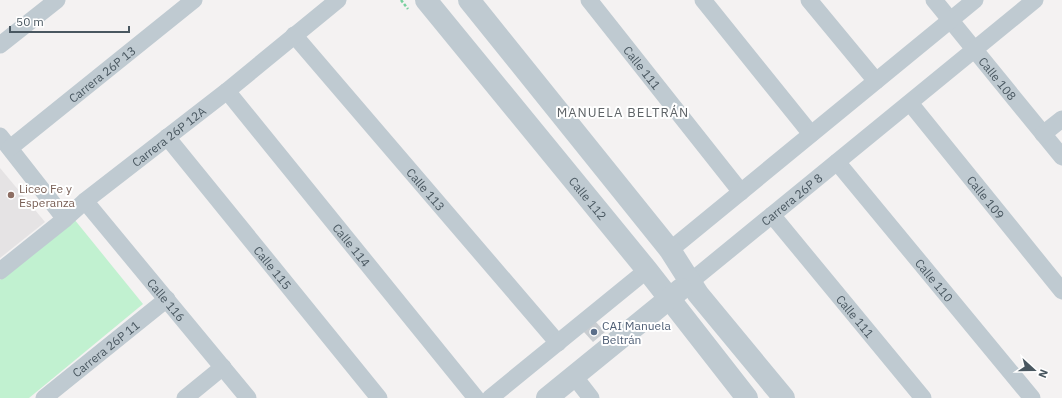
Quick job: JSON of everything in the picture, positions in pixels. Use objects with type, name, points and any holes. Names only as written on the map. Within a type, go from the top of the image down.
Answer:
[{"type":"street","points":[[0,45],[57,0]]},
{"type":"street","name":"Carrera 26P 13","points":[[5,142],[194,0]]},
{"type":"street","name":"Carrera 26P 12A","points":[[0,271],[85,201],[226,91],[338,0]]},
{"type":"street","name":"Calle 112","points":[[426,0],[647,270],[747,398]]},
{"type":"street","points":[[469,0],[670,250],[698,294],[784,398]]},
{"type":"street","name":"Calle 111","points":[[589,0],[741,192]]},
{"type":"street","points":[[703,0],[811,134]]},
{"type":"street","points":[[809,0],[876,81]]},
{"type":"street","name":"Calle 108","points":[[934,0],[1062,157]]},
{"type":"street","points":[[670,250],[975,0]]},
{"type":"street","name":"Carrera 26P 8","points":[[547,398],[1036,0]]},
{"type":"street","name":"Calle 113","points":[[294,35],[558,343]]},
{"type":"street","name":"Calle 114","points":[[226,91],[476,398]]},
{"type":"street","name":"Calle 109","points":[[910,103],[1062,291]]},
{"type":"street","points":[[1043,134],[1062,119]]},
{"type":"street","name":"Calle 115","points":[[167,137],[379,398]]},
{"type":"street","points":[[5,142],[65,219]]},
{"type":"street","name":"Calle 110","points":[[837,162],[1032,398]]},
{"type":"street","name":"Calle 116","points":[[85,201],[248,398]]},
{"type":"street","name":"Calle 111","points":[[772,215],[923,398]]},
{"type":"street","points":[[490,398],[647,270]]},
{"type":"street","name":"Carrera 26P 11","points":[[44,398],[166,299]]},
{"type":"street","points":[[185,398],[223,367]]},
{"type":"street","points":[[574,376],[591,398]]},
{"type":"shaded area","name":"Liceo Fe y Esperanza","points":[[0,168],[45,222],[0,258]]},
{"type":"green space","points":[[74,219],[143,304],[29,398],[0,398],[0,280]]},
{"type":"building","name":"CAI Manuela Beltrán","points":[[595,321],[605,332],[593,342],[583,331]]},
{"type":"place","name":"Liceo Fe y Esperanza","points":[[11,195]]},
{"type":"place","name":"CAI Manuela Beltrán","points":[[594,332]]},
{"type":"district","name":"MANUELA BELTRÁN","points":[[623,112]]}]
